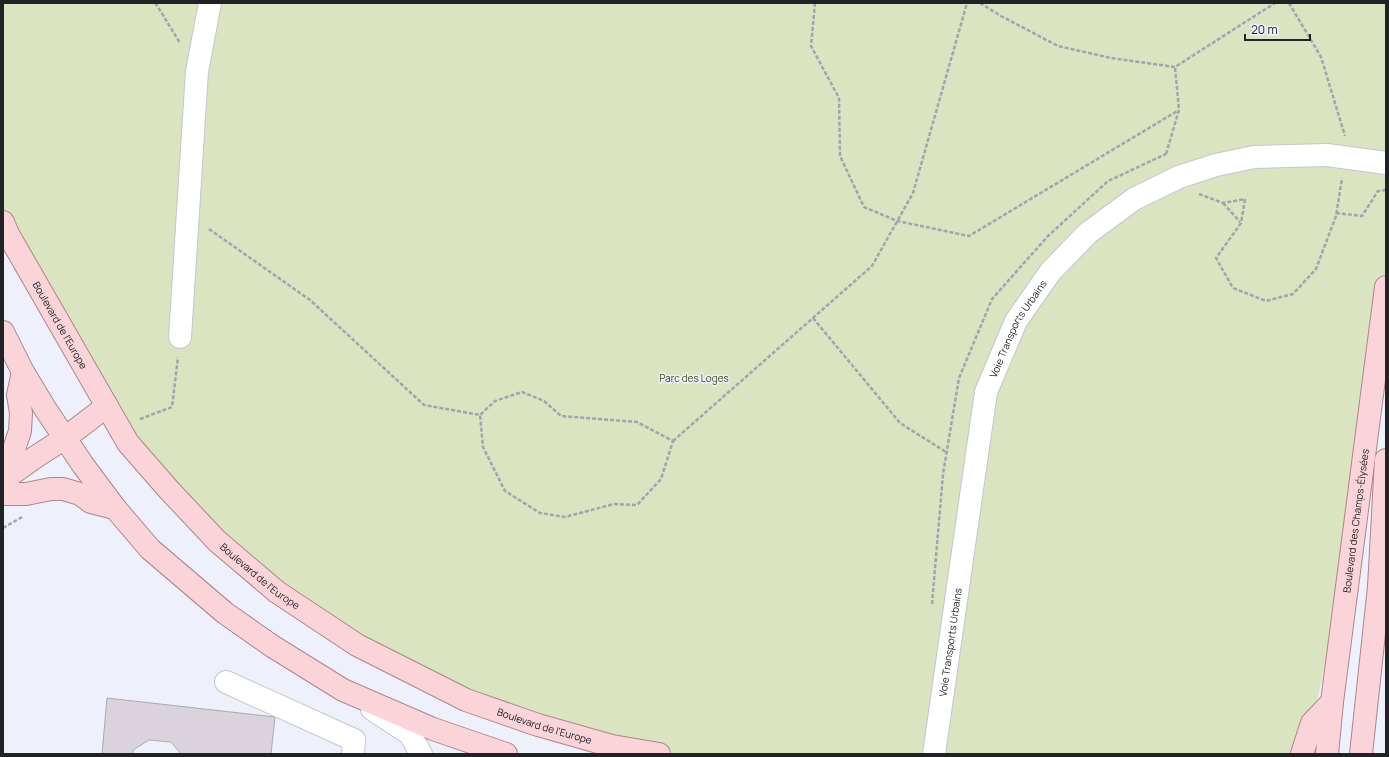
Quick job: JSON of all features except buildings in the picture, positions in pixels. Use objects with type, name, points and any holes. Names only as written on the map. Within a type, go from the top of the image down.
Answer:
[{"type":"main road","name":"Boulevard de l'Europe","points":[[3,222],[8,234],[128,443],[169,490],[217,541],[277,592],[357,644],[466,700],[538,725],[612,746],[659,754]]},
{"type":"main road","name":"Boulevard des Champs-Élysées","points":[[1327,754],[1332,702],[1386,287]]},
{"type":"main road","points":[[3,332],[24,372],[82,465],[115,508],[150,549],[225,613],[272,646],[343,690],[432,729],[506,754]]},
{"type":"main road","points":[[8,477],[20,431],[21,413],[18,395],[24,372]]},
{"type":"main road","points":[[8,477],[43,451],[65,438],[107,406]]},
{"type":"main road","points":[[1362,752],[1379,587],[1386,460]]},
{"type":"main road","points":[[3,494],[26,494],[51,489],[63,489],[80,494],[91,502],[115,508]]},
{"type":"main road","points":[[1302,754],[1312,723],[1332,702]]},
{"type":"street","points":[[180,337],[197,71],[210,3]]},
{"type":"street","name":"Voie Transports Urbains","points":[[935,746],[986,392],[1016,321],[1051,271],[1088,232],[1134,199],[1178,177],[1216,165],[1254,158],[1327,155],[1386,163]]},
{"type":"street","points":[[226,682],[354,740],[353,754]]},
{"type":"street","points":[[343,690],[410,734],[421,754]]},
{"type":"path","points":[[155,3],[197,71]]},
{"type":"path","points":[[815,3],[811,46],[839,98],[840,156],[864,207],[897,221],[970,236],[1179,110]]},
{"type":"path","points":[[480,415],[483,447],[505,491],[540,513],[565,517],[614,504],[637,505],[661,479],[673,441],[872,266],[913,193],[967,3]]},
{"type":"path","points":[[980,3],[1001,16],[1058,46],[1111,58],[1175,67],[1275,3]]},
{"type":"path","points":[[1289,3],[1321,57],[1345,137]]},
{"type":"path","points":[[1175,67],[1179,110],[1166,154],[1178,177]]},
{"type":"path","points":[[1196,193],[1223,202],[1245,199],[1241,223],[1216,258],[1233,288],[1266,301],[1293,294],[1316,269],[1336,213],[1342,175]]},
{"type":"path","points":[[1336,213],[1362,216],[1378,191],[1386,190]]},
{"type":"path","points":[[1223,202],[1241,223]]},
{"type":"path","points":[[188,213],[310,300],[424,405],[480,415]]},
{"type":"path","points":[[813,318],[900,423],[946,452]]},
{"type":"path","points":[[136,420],[172,407],[180,337]]},
{"type":"path","points":[[480,415],[495,401],[522,392],[544,402],[561,416],[637,422],[673,441]]},
{"type":"green space","name":"Parc des Loges","points":[[3,3],[1386,3],[1386,287],[1356,529],[1312,723],[1302,754],[659,754],[538,725],[357,645],[169,490],[3,222]]}]
